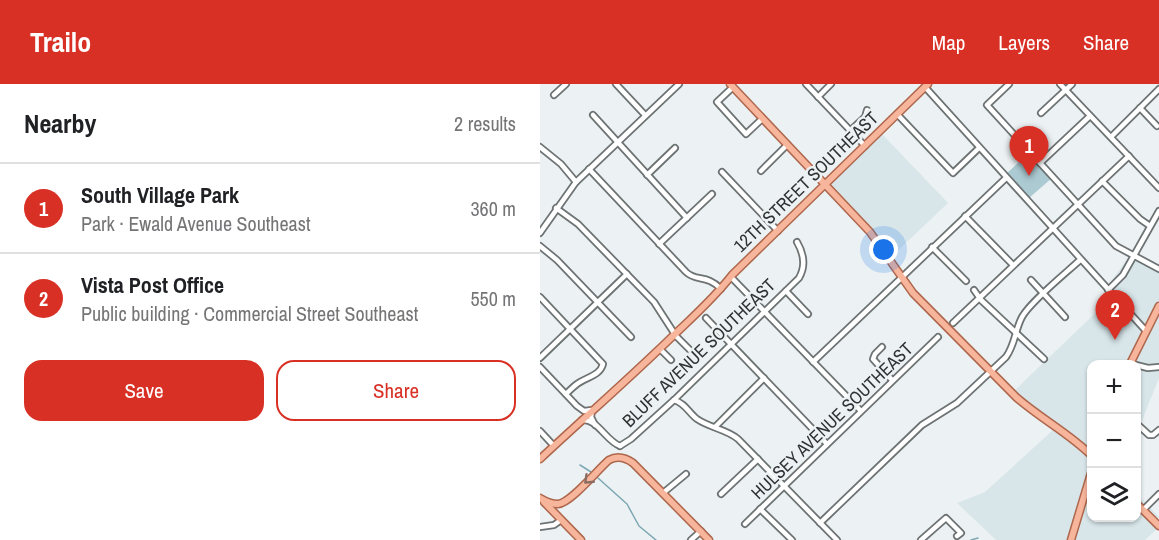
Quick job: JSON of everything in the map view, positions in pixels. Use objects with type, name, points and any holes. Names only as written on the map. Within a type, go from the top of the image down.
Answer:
[{"type":"main road","points":[[731,86],[873,236],[913,293],[990,372],[1024,404],[1087,451]]},
{"type":"main road","name":"12TH STREET SOUTHEAST","points":[[615,390],[926,86]]},
{"type":"main road","points":[[1135,360],[1159,306]]},
{"type":"main road","name":"12TH STREET SOUTHEAST","points":[[540,459],[660,349],[674,333]]},
{"type":"main road","points":[[1080,444],[1087,445]]},
{"type":"main road","points":[[550,509],[571,497],[609,460],[620,458],[633,463],[709,540]]},
{"type":"main road","points":[[1071,540],[1087,487]]},
{"type":"main road","points":[[540,498],[558,504]]},
{"type":"main road","points":[[540,498],[581,540]]},
{"type":"main road","points":[[1141,508],[1159,526]]},
{"type":"street","points":[[554,95],[566,84]]},
{"type":"street","points":[[616,84],[645,115]]},
{"type":"street","points":[[806,84],[865,146]]},
{"type":"street","points":[[818,97],[831,84]]},
{"type":"street","points":[[1010,84],[987,105],[1116,246],[1159,269]]},
{"type":"street","points":[[1060,84],[1159,188]]},
{"type":"street","points":[[1041,113],[1072,84]]},
{"type":"street","points":[[540,233],[576,182],[676,85]]},
{"type":"street","points":[[731,86],[717,102],[746,134],[762,119]]},
{"type":"street","points":[[926,86],[979,148],[1146,331]]},
{"type":"street","points":[[1110,137],[1159,89]]},
{"type":"street","points":[[1140,108],[1158,126]]},
{"type":"street","points":[[850,131],[865,117],[867,110]]},
{"type":"street","points":[[897,114],[953,173],[979,148]]},
{"type":"street","points":[[593,115],[687,218]]},
{"type":"street","points":[[1040,163],[1090,116]]},
{"type":"street","points":[[760,171],[787,146]]},
{"type":"street","points":[[540,147],[561,164],[576,182]]},
{"type":"street","points":[[646,175],[675,148]]},
{"type":"street","points":[[953,324],[1129,156]]},
{"type":"street","points":[[589,169],[689,275],[709,279],[720,288]]},
{"type":"street","points":[[722,172],[778,231]]},
{"type":"street","points":[[813,362],[1006,178]]},
{"type":"street","points":[[1102,181],[1150,226]]},
{"type":"street","points":[[659,244],[712,194]]},
{"type":"street","points":[[556,208],[578,224],[654,302],[674,333],[691,351]]},
{"type":"street","points":[[1108,290],[1123,275],[1159,211]]},
{"type":"street","points":[[965,216],[1013,265]]},
{"type":"street","points":[[797,242],[802,252],[804,267],[812,267]]},
{"type":"street","points":[[540,246],[557,260],[631,337]]},
{"type":"street","points":[[933,247],[966,281]]},
{"type":"street","points":[[820,523],[922,425],[957,403],[1009,353],[1023,315],[1080,260]]},
{"type":"street","name":"BLUFF AVENUE SOUTHEAST","points":[[620,458],[620,446],[632,439],[674,400],[799,278],[804,267]]},
{"type":"street","points":[[540,358],[627,274]]},
{"type":"street","points":[[730,277],[860,410]]},
{"type":"street","points":[[1031,280],[1065,317]]},
{"type":"street","points":[[974,290],[1044,359]]},
{"type":"street","points":[[786,291],[807,314]]},
{"type":"street","points":[[540,297],[598,357],[603,366],[566,394]]},
{"type":"street","points":[[706,318],[826,444]]},
{"type":"street","name":"HULSEY AVENUE SOUTHEAST","points":[[745,524],[860,410],[938,337]]},
{"type":"street","points":[[882,347],[873,359],[892,380]]},
{"type":"street","points":[[660,349],[671,360]]},
{"type":"street","points":[[1141,366],[1159,367]]},
{"type":"street","points":[[540,367],[577,406],[584,411],[592,410],[595,425]]},
{"type":"street","points":[[715,426],[764,378]]},
{"type":"street","points":[[674,400],[683,404],[701,421],[735,436],[837,540]]},
{"type":"street","points":[[577,406],[581,413],[581,420],[588,419],[610,441],[620,446]]},
{"type":"street","points":[[1141,427],[1151,436],[1159,430]]},
{"type":"street","points":[[540,431],[554,446]]},
{"type":"street","points":[[721,494],[759,459]]},
{"type":"street","points":[[663,493],[686,474]]},
{"type":"street","points":[[1143,510],[1159,494]]},
{"type":"street","points":[[760,509],[792,540]]},
{"type":"street","points":[[921,540],[946,518],[961,533],[957,536]]},
{"type":"street","points":[[540,527],[554,525],[561,520]]},
{"type":"street","points":[[691,540],[700,531]]},
{"type":"shaded area","points":[[882,134],[948,203],[891,257],[874,231],[831,184]]},
{"type":"shaded area","points":[[1029,153],[1052,178],[1029,198],[1006,174]]},
{"type":"shaded area","points":[[1132,252],[1159,266],[1159,378],[1141,423],[1141,360],[1087,360],[1087,522],[1141,522],[1141,498],[1159,517],[1156,530],[1145,540],[996,540],[957,503],[985,492],[1053,430],[1017,402],[1014,391],[1110,299],[1108,286]]},
{"type":"waterway","points":[[580,465],[591,472]]},
{"type":"waterway","points":[[598,478],[627,504],[639,526],[656,540]]},
{"type":"waterway","points":[[971,540],[978,538]]},
{"type":"place","name":"South Village Park","points":[[1029,176]]},
{"type":"place","name":"Vista Post Office","points":[[1115,340]]}]
